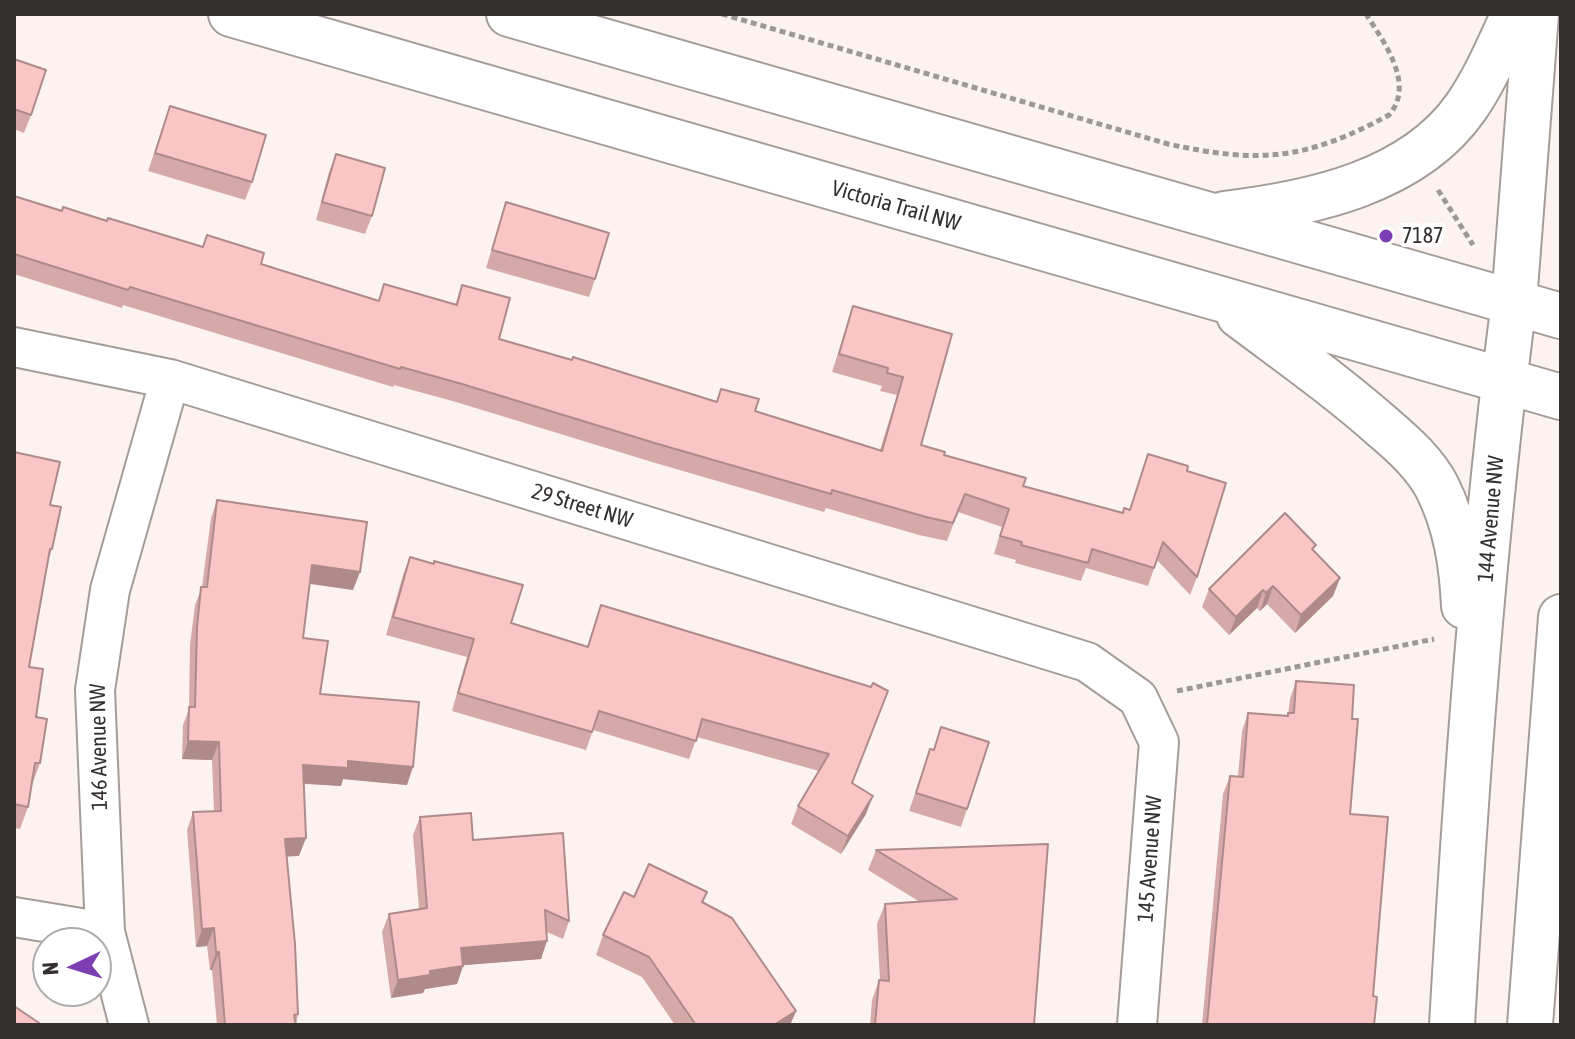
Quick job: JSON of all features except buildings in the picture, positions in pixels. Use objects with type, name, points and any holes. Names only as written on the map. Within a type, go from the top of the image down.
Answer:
[{"type":"main road","name":"Victoria Trail NW","points":[[231,14],[1561,397]]},
{"type":"main road","points":[[509,14],[1561,316]]},
{"type":"main road","points":[[1208,216],[1267,209],[1342,190],[1383,175],[1416,155],[1443,134],[1464,109],[1486,75],[1514,14]]},
{"type":"main road","name":"144 Avenue NW","points":[[1452,1025],[1472,741],[1504,380],[1514,302],[1536,14]]},
{"type":"main road","points":[[1217,299],[1350,398],[1412,452],[1436,485],[1454,526],[1462,571],[1472,741]]},
{"type":"main road","points":[[1530,1025],[1561,617]]},
{"type":"main road","points":[[1547,785],[1561,745]]},
{"type":"street","name":"29 Street NW","points":[[14,347],[170,379],[1087,662],[1138,698]]},
{"type":"street","name":"146 Avenue NW","points":[[105,927],[95,690],[110,590],[170,379]]},
{"type":"street","name":"145 Avenue NW","points":[[1137,1025],[1159,742],[1138,698]]},
{"type":"street","points":[[14,917],[75,927]]},
{"type":"street","name":"146 Avenue NW","points":[[112,959],[129,1025]]},
{"type":"path","points":[[722,14],[1168,144],[1212,153],[1257,157],[1317,147],[1344,138],[1389,115],[1396,108],[1399,88],[1394,59],[1366,14]]},
{"type":"path","points":[[1434,184],[1477,250]]},
{"type":"path","points":[[1138,698],[1434,639]]},
{"type":"place","name":"7187","points":[[1386,236]]}]
